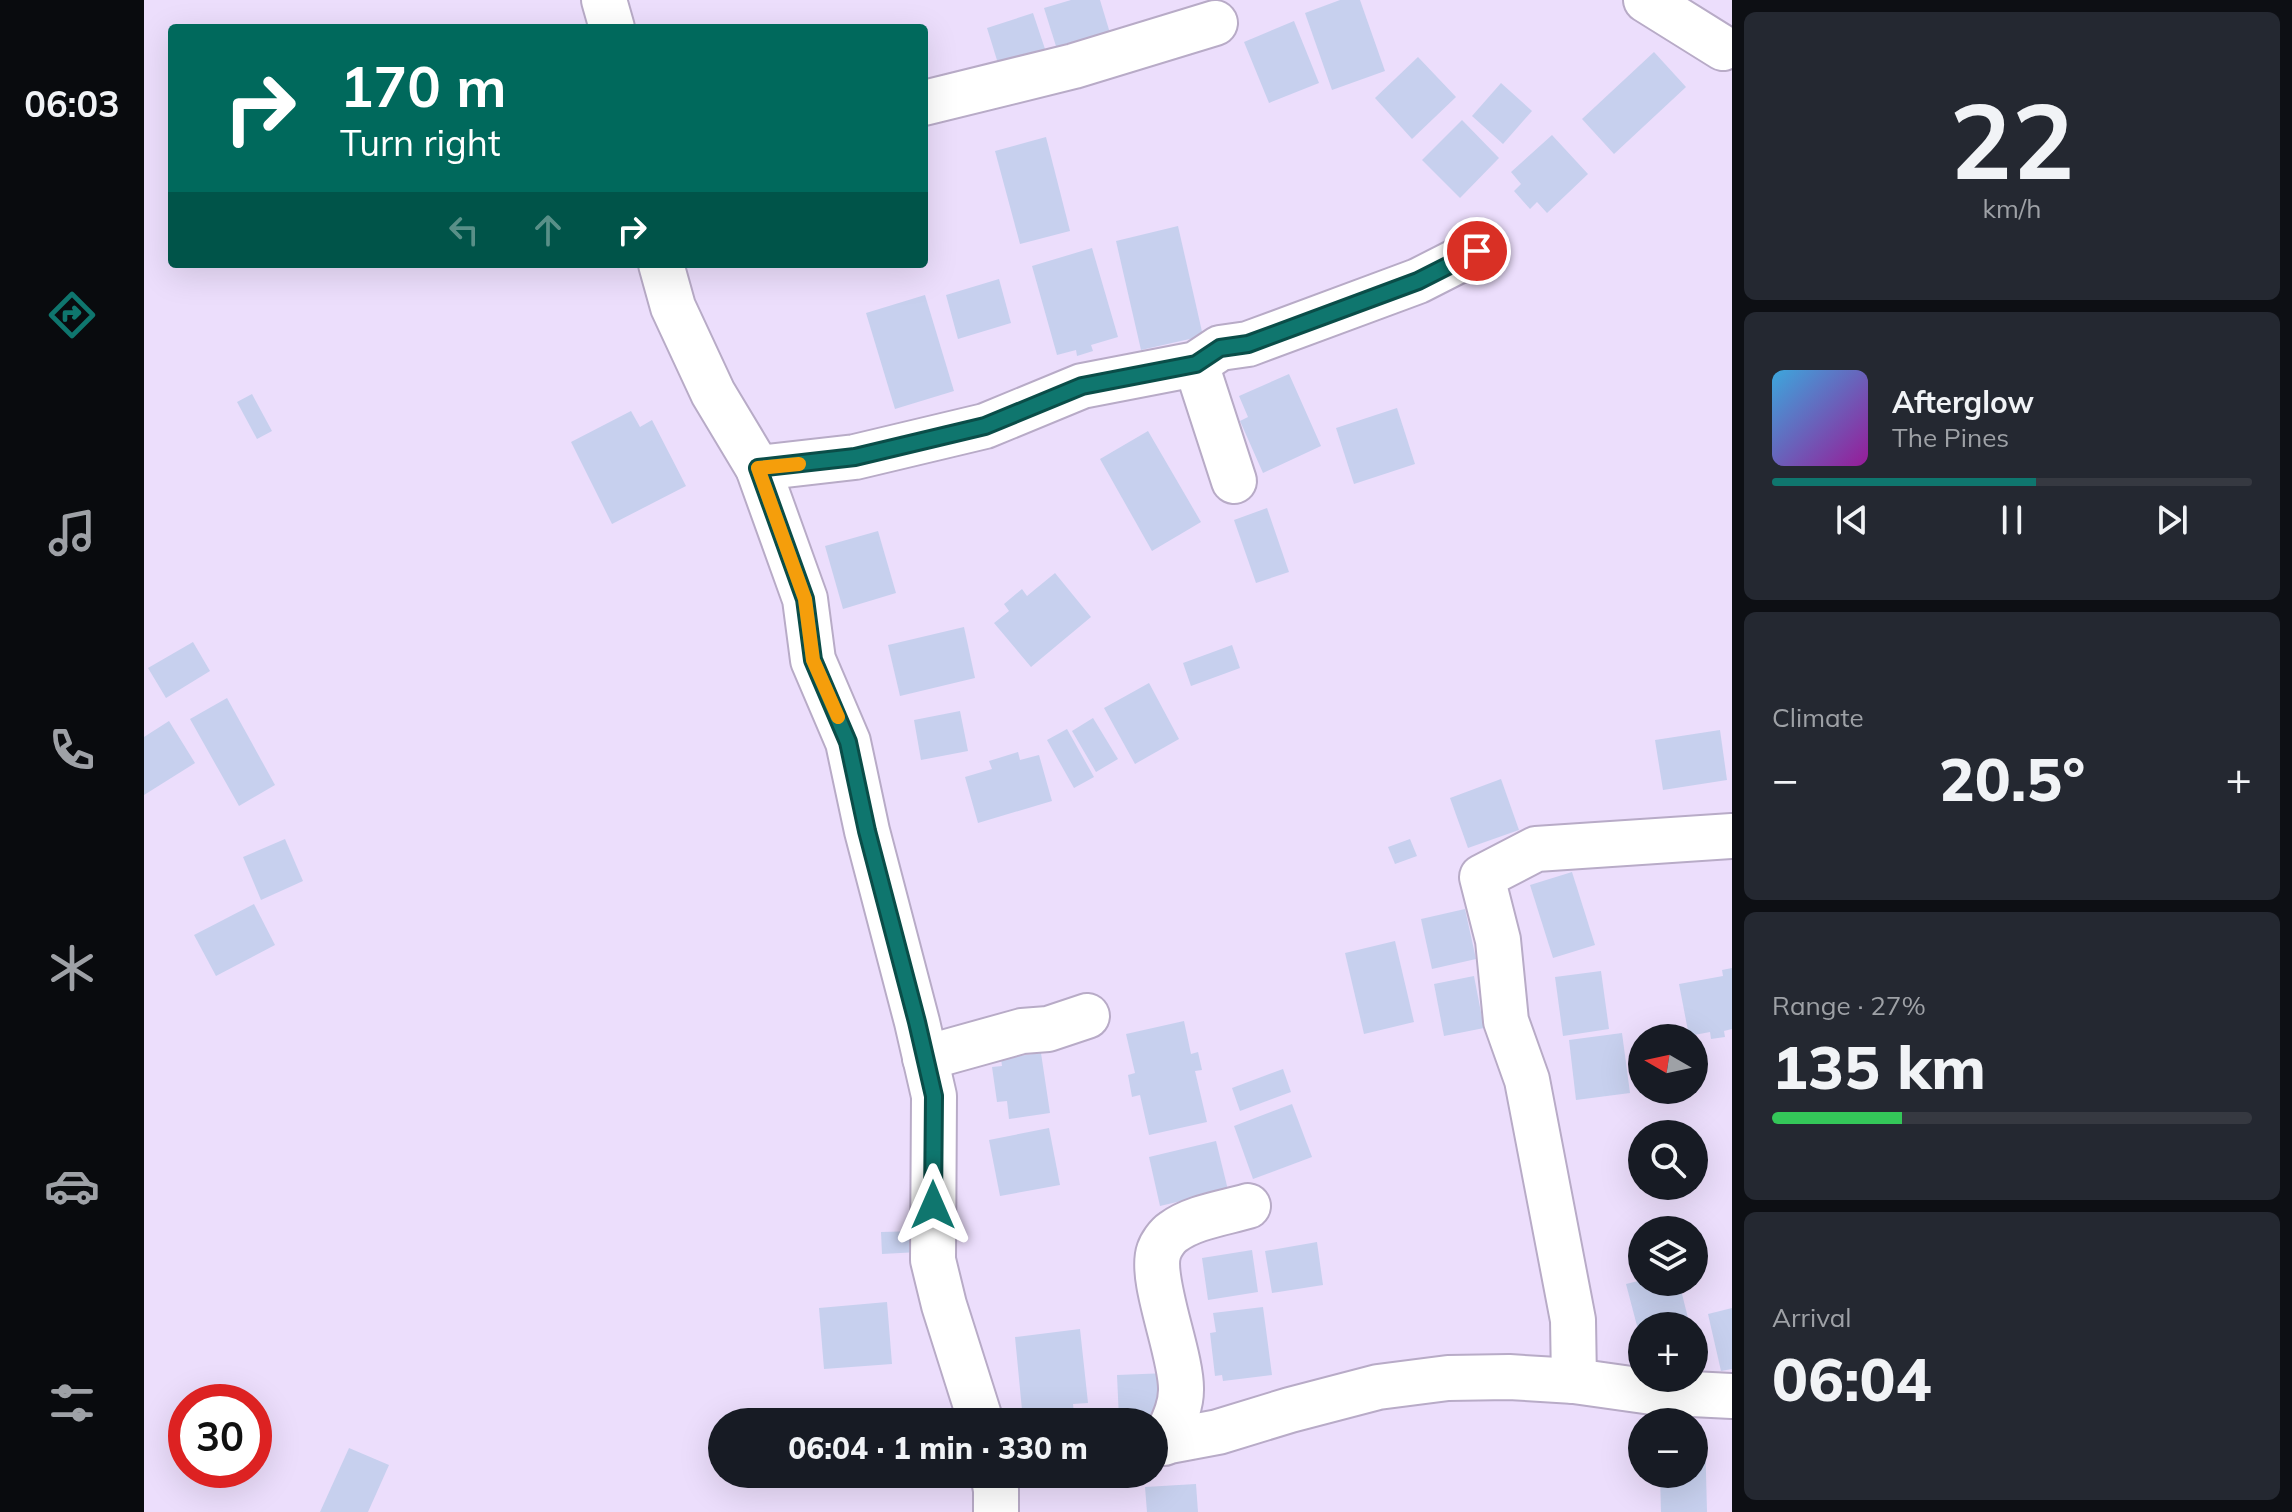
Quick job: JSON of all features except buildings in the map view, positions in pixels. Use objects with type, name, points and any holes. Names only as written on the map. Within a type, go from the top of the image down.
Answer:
[{"type":"street","points":[[604,0],[611,24]]},
{"type":"street","points":[[1646,0],[1723,48]]},
{"type":"street","points":[[928,102],[1074,66],[1215,23]]},
{"type":"street","points":[[758,468],[855,457],[898,447],[985,426],[1082,386],[1196,364],[1220,348],[1248,344],[1418,281],[1477,251]]},
{"type":"street","points":[[662,268],[673,307],[706,379],[758,468],[805,599],[813,660],[848,742],[867,831],[934,1096],[933,1260],[977,1408]]},
{"type":"street","points":[[1196,364],[1234,481]]},
{"type":"street","points":[[1574,1381],[1573,1320],[1527,1080],[1506,1021],[1498,940],[1482,877],[1536,849],[1732,836]]},
{"type":"street","points":[[925,1058],[1022,1031],[1048,1029],[1087,1016]]},
{"type":"street","points":[[1168,1428],[1178,1411],[1181,1391],[1176,1354],[1158,1280],[1158,1253],[1170,1234],[1186,1224],[1248,1206]]},
{"type":"street","points":[[1168,1442],[1218,1432],[1378,1387],[1448,1378],[1509,1377],[1574,1381],[1652,1392],[1732,1396]]},
{"type":"slow traffic","points":[[799,464],[758,468],[805,599],[813,660],[838,717]]},
{"type":"route","points":[[933,1205],[934,1096],[917,1022],[867,831],[848,742],[813,660],[805,599],[758,468],[855,457],[985,426],[1082,386],[1196,364],[1220,348],[1248,344],[1418,281],[1477,251]]}]
